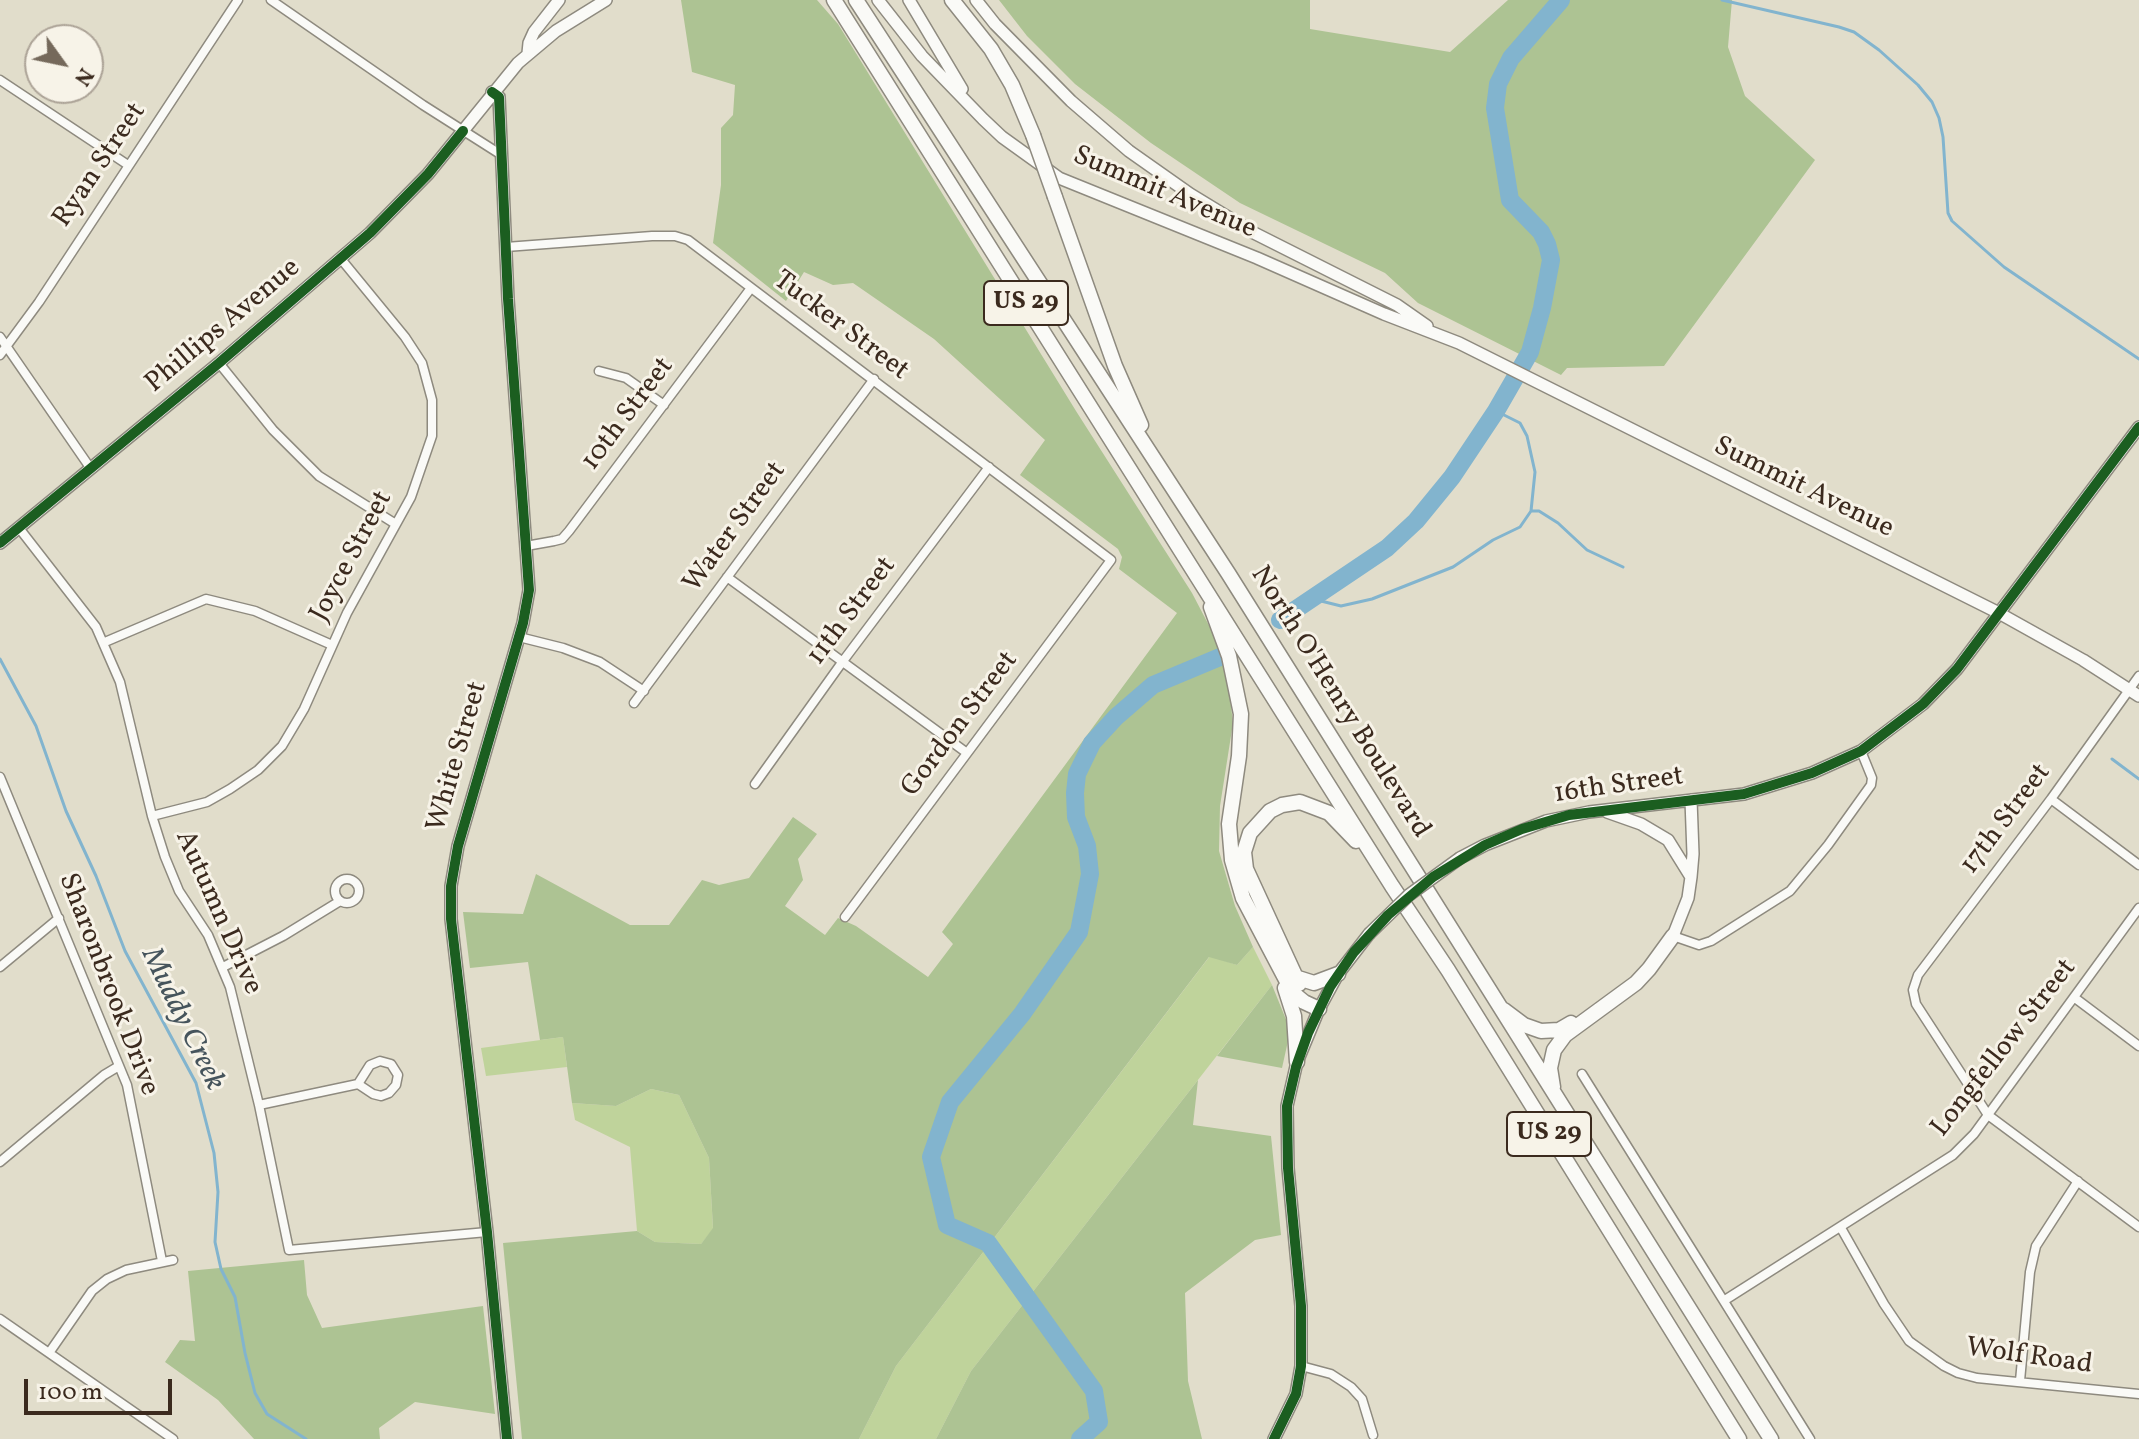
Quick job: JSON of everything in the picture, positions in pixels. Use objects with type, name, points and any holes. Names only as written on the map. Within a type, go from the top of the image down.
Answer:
[{"type":"highway","name":"North O'Henry Boulevard","points":[[831,0],[850,25],[1392,886],[1448,970],[1739,1439]]},
{"type":"highway","name":"North O'Henry Boulevard","points":[[856,0],[1157,462],[1771,1439]]},
{"type":"highway","points":[[952,0],[991,49],[1012,85],[1033,135],[1115,366],[1157,462]]},
{"type":"highway","points":[[1201,581],[1229,656],[1241,714],[1239,756],[1229,824],[1232,860],[1243,898],[1280,969],[1298,999],[1319,1009]]},
{"type":"highway","points":[[1319,1009],[1295,977],[1246,869],[1244,852],[1250,833],[1260,819],[1282,805],[1300,802],[1319,807],[1336,818],[1392,886]]},
{"type":"highway","points":[[1555,1096],[1550,1068],[1554,1050],[1565,1035],[1649,969],[1673,936]]},
{"type":"highway","points":[[1280,969],[1294,1016],[1297,1062]]},
{"type":"highway","points":[[1295,977],[1314,983],[1338,974]]},
{"type":"highway","points":[[1498,1006],[1524,1025],[1541,1031],[1559,1030],[1607,1005]]},
{"type":"highway","points":[[1704,1384],[1733,1439]]},
{"type":"main road","name":"Phillips Avenue","points":[[528,53],[534,32],[559,0]]},
{"type":"main road","name":"Phillips Avenue","points":[[0,543],[341,259],[408,196],[492,92],[528,53],[556,31],[606,0]]},
{"type":"main road","name":"Summit Avenue","points":[[878,0],[922,56],[983,119],[1002,137],[1059,178],[1441,335],[1501,363],[1998,613],[2134,692]]},
{"type":"main road","points":[[909,0],[956,81],[983,119]]},
{"type":"main road","name":"Summit Avenue","points":[[976,0],[995,24],[1071,101],[1129,151],[1190,194],[1254,233],[1397,305],[1441,335]]},
{"type":"main road","name":"White Street","points":[[492,92],[499,97],[508,299],[529,590],[519,637],[458,846],[451,886],[451,919],[507,1439]]},
{"type":"main road","name":"16th Street","points":[[1274,1439],[1296,1394],[1301,1366],[1301,1306],[1288,1168],[1287,1106],[1297,1062],[1319,1009],[1338,974],[1369,934],[1409,895],[1460,858],[1546,821],[1603,810],[1744,794],[1812,773],[1861,751],[1895,727],[1941,687],[1975,647],[2139,427]]},
{"type":"main road","points":[[1673,936],[1688,898],[1691,877],[1691,800]]},
{"type":"main road","points":[[1603,810],[1641,824],[1668,840],[1691,877]]},
{"type":"street","name":"Ryan Street","points":[[0,355],[238,0]]},
{"type":"street","points":[[271,0],[500,154]]},
{"type":"street","points":[[0,80],[128,165]]},
{"type":"street","name":"Tucker Street","points":[[506,247],[675,236],[688,240],[1111,560]]},
{"type":"street","name":"Joyce Street","points":[[152,816],[207,802],[258,770],[282,746],[304,709],[332,645],[394,523],[411,497],[432,436],[432,400],[422,363],[405,337],[341,259]]},
{"type":"street","name":"10th Street","points":[[526,546],[562,539],[751,288]]},
{"type":"street","points":[[0,337],[91,469]]},
{"type":"street","points":[[219,363],[273,430],[319,476],[394,523]]},
{"type":"street","points":[[599,371],[626,378],[664,405]]},
{"type":"street","name":"Water Street","points":[[634,703],[874,379]]},
{"type":"street","name":"11th Street","points":[[755,784],[989,467]]},
{"type":"street","name":"Autumn Drive","points":[[19,528],[105,642],[120,682],[152,816],[179,891],[208,935],[223,967],[240,1021],[289,1250],[487,1232]]},
{"type":"street","name":"Gordon Street","points":[[845,917],[1111,560]]},
{"type":"street","points":[[727,577],[967,753]]},
{"type":"street","points":[[105,642],[206,599],[255,611],[332,645]]},
{"type":"street","points":[[519,637],[563,648],[600,662],[644,691]]},
{"type":"street","name":"17th Street","points":[[1988,1115],[1916,1004],[1913,990],[1918,975],[2134,692],[2139,676]]},
{"type":"street","points":[[1673,936],[1699,945],[1711,941],[1790,891],[1871,785],[1872,778],[1861,751]]},
{"type":"street","name":"Sharonbrook Drive","points":[[0,777],[127,1085],[162,1261]]},
{"type":"street","points":[[2051,799],[2139,865]]},
{"type":"street","points":[[223,967],[283,936],[340,901]]},
{"type":"street","name":"Longfellow Street","points":[[1725,1300],[1953,1155],[1974,1134],[2139,908]]},
{"type":"street","points":[[0,967],[59,918]]},
{"type":"street","points":[[2075,998],[2139,1046]]},
{"type":"street","points":[[259,1105],[358,1084],[381,1096],[396,1085],[398,1075],[391,1064],[380,1061],[370,1065],[358,1084]]},
{"type":"street","points":[[0,1162],[104,1075],[119,1066]]},
{"type":"street","points":[[1582,1074],[1810,1439]]},
{"type":"street","points":[[1988,1115],[2139,1227]]},
{"type":"street","points":[[2020,1381],[2030,1272],[2036,1246],[2078,1181]]},
{"type":"street","name":"Wolf Road","points":[[1841,1228],[1909,1341],[1958,1373],[1995,1380],[2139,1394]]},
{"type":"street","points":[[49,1353],[99,1285],[126,1270],[173,1260]]},
{"type":"street","points":[[0,1319],[173,1439]]},
{"type":"street","points":[[1301,1366],[1331,1374],[1351,1387],[1362,1399],[1373,1435]]},
{"type":"green space","points":[[681,0],[817,0],[838,24],[1192,593],[1215,637],[1228,681],[1233,723],[1220,806],[1219,851],[1235,906],[1253,947],[1237,965],[1209,957],[896,1366],[859,1439],[522,1439],[503,1243],[637,1231],[655,1242],[701,1244],[713,1228],[709,1158],[679,1095],[651,1089],[616,1106],[572,1103],[563,1037],[540,1040],[528,962],[470,968],[463,912],[523,914],[536,874],[630,925],[669,925],[702,880],[719,885],[749,878],[793,817],[817,834],[798,859],[803,880],[785,906],[825,935],[838,918],[856,926],[928,977],[953,944],[942,932],[1177,613],[1119,569],[1122,557],[1118,549],[1020,475],[1045,440],[934,339],[853,283],[833,285],[804,272],[786,301],[713,243],[721,185],[721,128],[733,115],[735,85],[692,72]]},
{"type":"green space","points":[[999,0],[1310,0],[1310,29],[1450,52],[1508,0],[1732,0],[1728,47],[1745,96],[1815,160],[1664,366],[1567,368],[1561,375],[1418,303],[1385,273],[1240,203],[1151,143],[1075,84],[1027,36]]},
{"type":"green space","points":[[1253,947],[1272,985],[971,1371],[936,1439],[859,1439],[896,1366],[1210,956],[1237,965]]},
{"type":"green space","points":[[1272,985],[1287,1022],[1288,1041],[1282,1068],[1217,1056]]},
{"type":"green space","points":[[563,1037],[567,1067],[486,1076],[481,1048]]},
{"type":"green space","points":[[1198,1080],[1193,1125],[1271,1136],[1281,1235],[1255,1240],[1185,1293],[1188,1381],[1202,1439],[936,1439],[971,1371]]},
{"type":"green space","points":[[651,1089],[679,1095],[709,1158],[713,1229],[701,1244],[655,1242],[637,1231],[630,1147],[575,1120],[572,1103],[616,1106]]},
{"type":"green space","points":[[304,1260],[307,1295],[322,1328],[483,1306],[495,1414],[415,1402],[379,1428],[380,1439],[254,1439],[218,1400],[165,1362],[180,1340],[195,1341],[188,1271]]},
{"type":"waterway","points":[[1280,620],[1387,548],[1416,521],[1452,477],[1530,352],[1551,260],[1541,232],[1510,200],[1495,108],[1498,84],[1511,58],[1561,0]]},
{"type":"waterway","points":[[1722,0],[1839,27],[1854,32],[1879,50],[1918,85],[1932,102],[1939,118],[1948,213],[1952,221],[2004,267],[2139,359]]},
{"type":"waterway","points":[[1313,599],[1341,606],[1372,599],[1453,567],[1493,540],[1520,527],[1531,511],[1535,472],[1527,436],[1520,423],[1496,411]]},
{"type":"waterway","points":[[1531,511],[1539,511],[1558,523],[1587,550],[1623,567]]},
{"type":"waterway","points":[[1080,1439],[1099,1422],[1094,1391],[988,1243],[947,1225],[931,1157],[950,1102],[1022,1014],[1079,932],[1090,874],[1087,846],[1076,817],[1075,793],[1077,774],[1092,743],[1153,685],[1220,657]]},
{"type":"waterway","name":"Muddy Creek","points":[[0,659],[36,726],[66,811],[96,876],[125,951],[196,1083],[214,1153],[218,1192],[215,1242],[221,1269],[235,1297],[255,1393],[267,1414],[306,1439]]},
{"type":"waterway","points":[[2112,759],[2139,779]]},
{"type":"cycle path","points":[[492,92],[499,97],[508,299],[529,590],[523,623],[458,846],[451,886],[451,919],[507,1439]]},
{"type":"cycle path","points":[[0,543],[219,363],[370,233],[428,174],[463,131]]},
{"type":"cycle path","points":[[1274,1439],[1296,1394],[1301,1366],[1301,1306],[1288,1168],[1287,1106],[1308,1033],[1330,987],[1354,952],[1388,915],[1433,877],[1485,845],[1522,829],[1569,815],[1744,794],[1812,773],[1861,751],[1923,704],[1957,669],[2139,427]]}]
